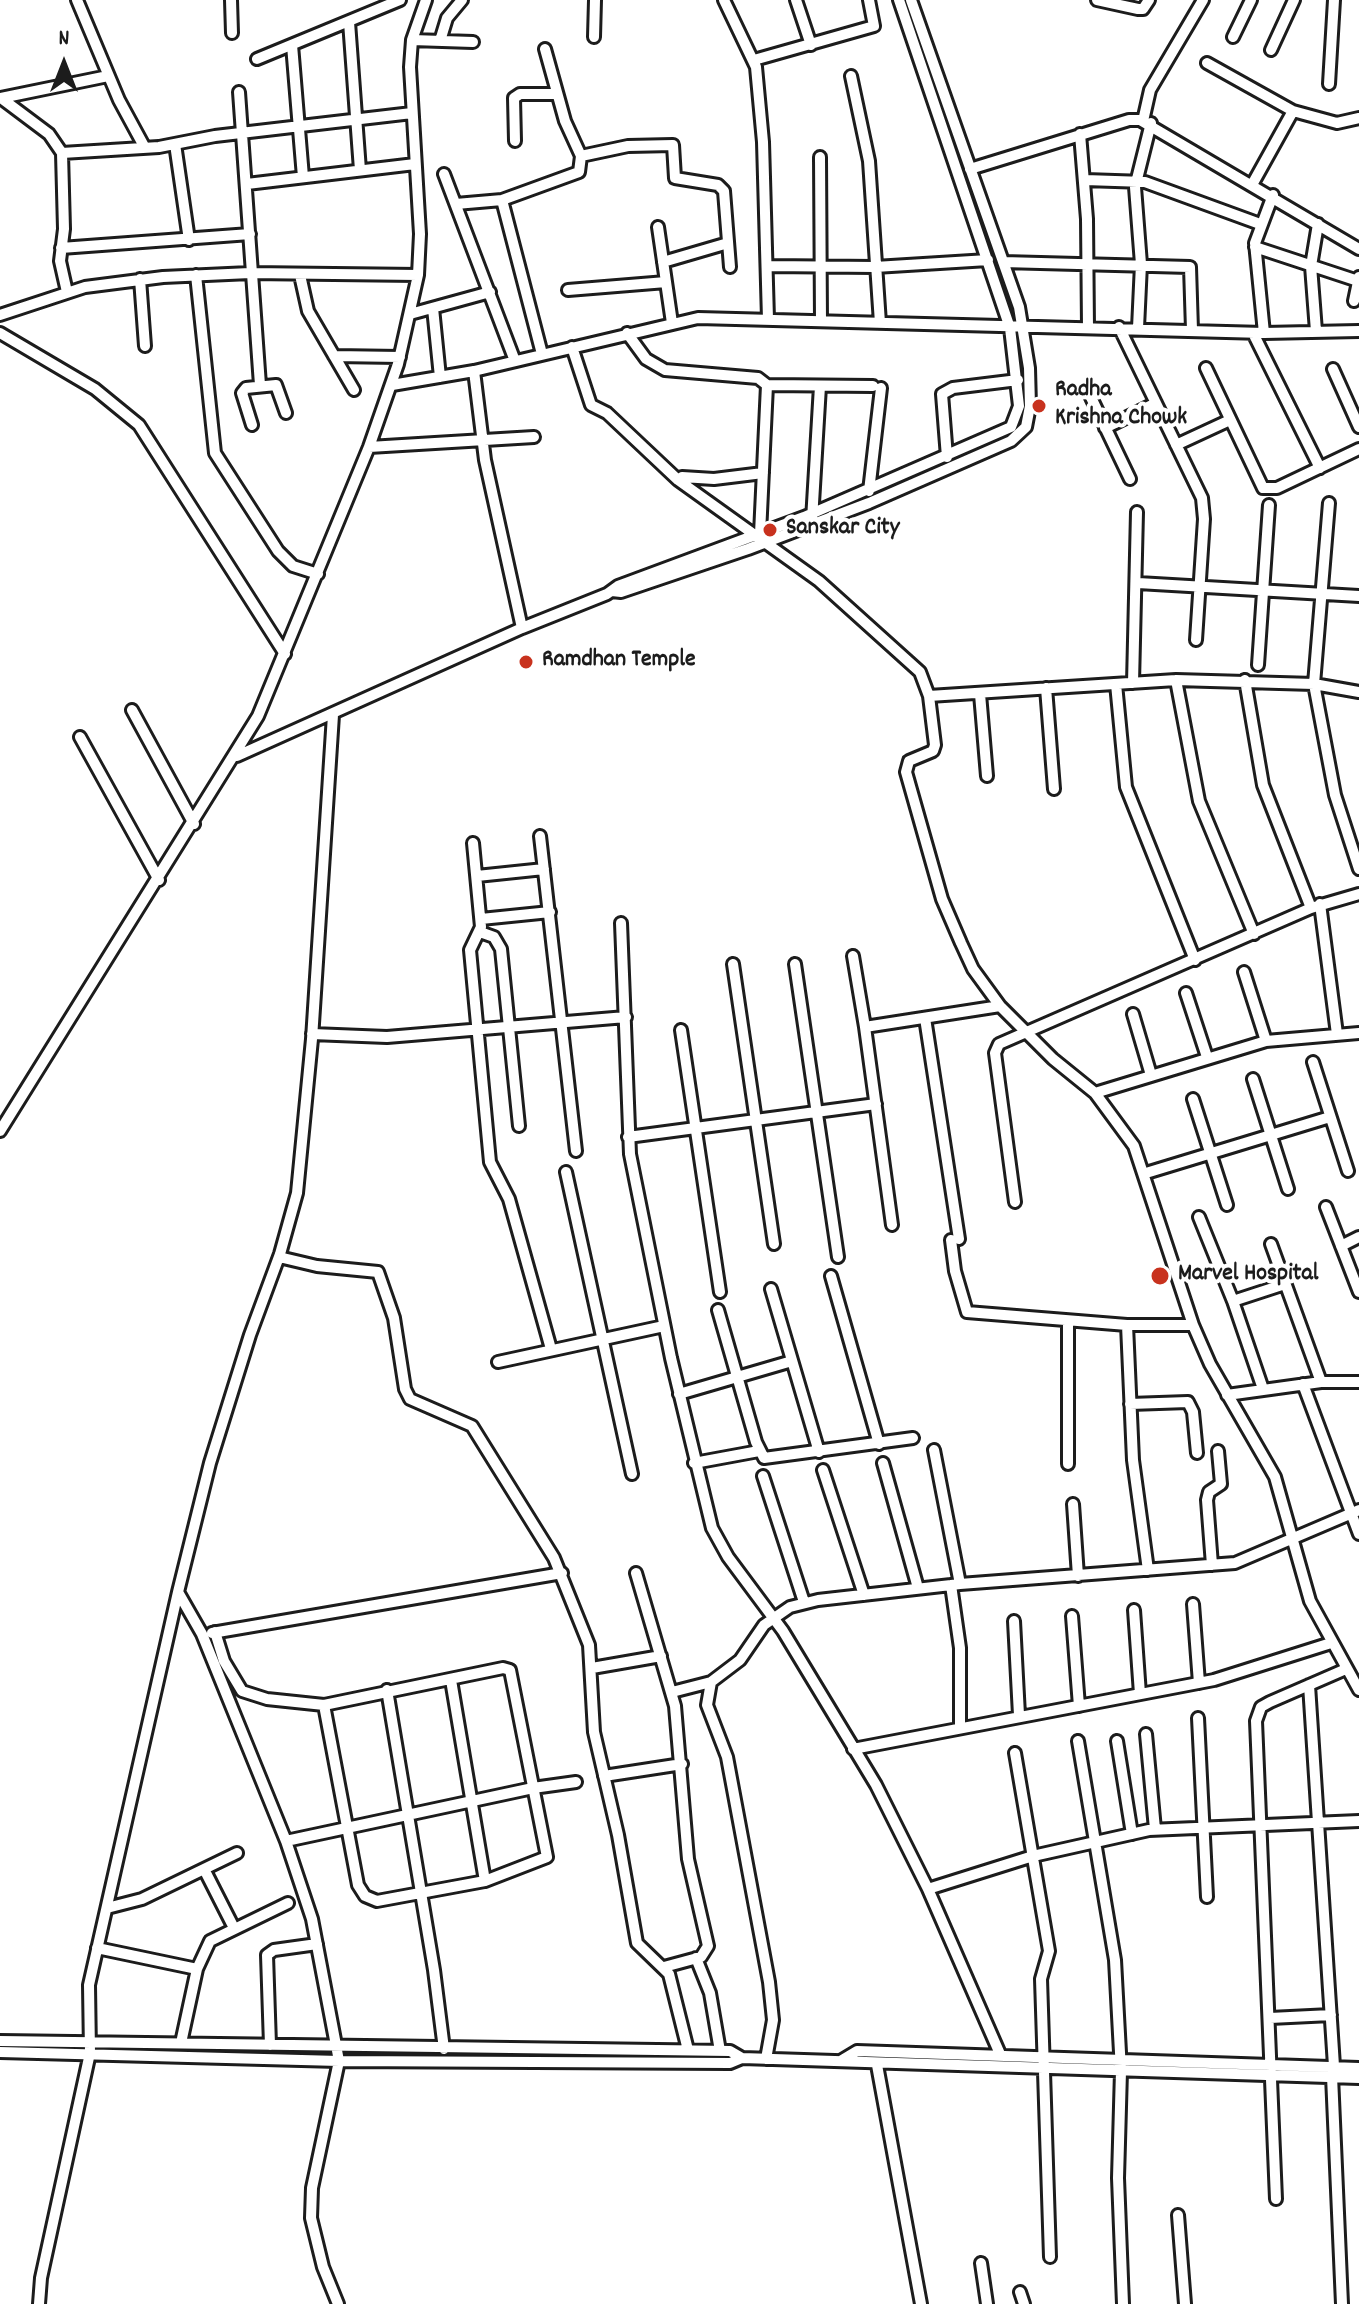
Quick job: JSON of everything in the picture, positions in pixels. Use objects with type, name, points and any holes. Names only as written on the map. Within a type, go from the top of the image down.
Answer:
[{"type":"street","points":[[77,0],[108,76],[145,148]]},
{"type":"street","points":[[231,0],[232,33]]},
{"type":"street","points":[[257,59],[400,0]]},
{"type":"street","points":[[0,1131],[237,756],[297,626],[369,447],[400,357],[418,275],[420,234],[412,113],[412,40],[426,0]]},
{"type":"street","points":[[440,41],[447,18],[462,0]]},
{"type":"street","points":[[594,37],[595,0]]},
{"type":"street","points":[[724,0],[754,60],[763,142],[768,319]]},
{"type":"street","points":[[796,0],[811,45]]},
{"type":"street","points":[[754,60],[874,26],[869,0]]},
{"type":"street","points":[[812,520],[1011,427],[1019,406],[1010,328],[899,0]]},
{"type":"street","points":[[237,756],[618,586],[812,520],[979,456],[1021,434],[1030,406],[1024,328],[911,0]]},
{"type":"street","points":[[1097,0],[1138,9],[1143,9],[1149,0]]},
{"type":"street","points":[[1138,328],[1141,264],[1137,180],[1150,90],[1203,0]]},
{"type":"street","points":[[1233,37],[1251,0]]},
{"type":"street","points":[[1271,50],[1294,0]]},
{"type":"street","points":[[1329,84],[1334,0]]},
{"type":"street","points":[[349,22],[360,170]]},
{"type":"street","points":[[412,40],[473,42]]},
{"type":"street","points":[[292,45],[303,177]]},
{"type":"street","points":[[456,204],[502,200],[573,177],[579,172],[581,156],[565,121],[545,49]]},
{"type":"street","points":[[1207,63],[1293,111],[1337,123],[1359,118]]},
{"type":"street","points":[[64,293],[61,274],[64,229],[62,153],[49,134],[1,98],[108,76]]},
{"type":"street","points":[[851,76],[866,138],[880,323]]},
{"type":"street","points":[[239,92],[260,385]]},
{"type":"street","points":[[515,141],[514,98],[520,94],[557,94]]},
{"type":"street","points":[[1253,183],[1293,111]]},
{"type":"street","points":[[62,153],[145,148],[412,113]]},
{"type":"street","points":[[970,169],[1129,120],[1147,122],[1359,249]]},
{"type":"street","points":[[1080,134],[1085,180],[1088,328]]},
{"type":"street","points":[[175,144],[189,240]]},
{"type":"street","points":[[581,156],[628,146],[673,145],[675,178],[718,185],[724,191],[730,267]]},
{"type":"street","points":[[820,157],[821,321]]},
{"type":"street","points":[[247,184],[415,164]]},
{"type":"street","points":[[444,174],[515,361]]},
{"type":"street","points":[[1085,180],[1137,180],[1260,224]]},
{"type":"street","points":[[1273,195],[1260,224],[1255,247],[1259,333],[1320,468]]},
{"type":"street","points":[[502,200],[542,354]]},
{"type":"street","points":[[1316,331],[1311,266],[1318,224]]},
{"type":"street","points":[[658,227],[672,323]]},
{"type":"street","points":[[61,248],[250,234]]},
{"type":"street","points":[[663,262],[728,243]]},
{"type":"street","points":[[1255,247],[1359,279],[1354,301]]},
{"type":"street","points":[[767,266],[875,267],[988,260]]},
{"type":"street","points":[[1003,262],[1190,267],[1192,330]]},
{"type":"street","points":[[0,315],[64,293],[140,279],[250,273],[418,275]]},
{"type":"street","points":[[196,275],[215,453],[278,551],[293,566],[318,574]]},
{"type":"street","points":[[300,275],[304,303],[354,390]]},
{"type":"street","points":[[140,279],[145,346]]},
{"type":"street","points":[[568,290],[666,282]]},
{"type":"street","points":[[410,314],[490,292]]},
{"type":"street","points":[[433,308],[440,377]]},
{"type":"street","points":[[392,385],[474,371],[698,318],[1259,333],[1359,331]]},
{"type":"street","points":[[1119,327],[1203,507],[1196,640]]},
{"type":"street","points":[[0,333],[95,389],[139,425],[285,654]]},
{"type":"street","points":[[627,333],[646,359],[665,370],[758,378],[767,385],[877,387],[869,491]]},
{"type":"street","points":[[572,347],[591,405],[607,413],[678,480],[819,581],[920,672],[929,696],[933,751],[909,761],[906,772],[942,899],[973,969],[1000,1006],[1025,1033],[1095,1093],[1122,1125],[1146,1173],[1193,1325],[1227,1395],[1252,1430],[1275,1477],[1304,1585],[1331,1643],[1359,1690]]},
{"type":"street","points":[[334,356],[400,357]]},
{"type":"street","points":[[1206,368],[1263,488],[1277,488],[1359,449]]},
{"type":"street","points":[[1333,369],[1359,427]]},
{"type":"street","points":[[474,371],[482,440],[522,628]]},
{"type":"street","points":[[947,457],[942,394],[953,388],[1018,380]]},
{"type":"street","points":[[252,425],[243,390],[260,385],[278,386],[286,413]]},
{"type":"street","points":[[760,538],[767,385]]},
{"type":"street","points":[[812,520],[820,386]]},
{"type":"street","points":[[1087,389],[1130,479]]},
{"type":"street","points":[[1105,428],[1156,403]]},
{"type":"street","points":[[1176,445],[1230,420]]},
{"type":"street","points":[[369,447],[534,437]]},
{"type":"street","points":[[678,480],[682,477],[714,479],[763,473]]},
{"type":"street","points":[[1329,503],[1324,594],[1314,684],[1335,795],[1359,869]]},
{"type":"street","points":[[1258,665],[1269,505]]},
{"type":"street","points":[[1133,683],[1138,583],[1137,512]]},
{"type":"street","points":[[1138,583],[1200,584],[1359,596]]},
{"type":"street","points":[[929,696],[1176,680],[1314,684],[1359,692]]},
{"type":"street","points":[[1176,680],[1199,801],[1254,934]]},
{"type":"street","points":[[1245,680],[1263,785],[1316,906],[1337,1034]]},
{"type":"street","points":[[1116,684],[1126,787],[1195,960]]},
{"type":"street","points":[[1046,688],[1054,789]]},
{"type":"street","points":[[980,694],[987,776]]},
{"type":"street","points":[[132,710],[194,824]]},
{"type":"street","points":[[39,2304],[41,2278],[90,2053],[87,1997],[178,1592],[217,1438],[279,1257],[297,1193],[312,1034],[333,715]]},
{"type":"street","points":[[80,737],[159,880]]},
{"type":"street","points":[[540,836],[564,1022],[576,1151]]},
{"type":"street","points":[[473,843],[481,919],[480,932],[470,950],[490,1162],[509,1199],[551,1349]]},
{"type":"street","points":[[477,876],[544,869]]},
{"type":"street","points":[[1015,1202],[995,1053],[999,1044],[1316,906],[1359,894]]},
{"type":"street","points":[[481,919],[550,912]]},
{"type":"street","points":[[621,923],[628,1137],[694,1463],[720,1544],[773,1617],[876,1785],[928,1889],[1000,2054]]},
{"type":"street","points":[[480,932],[499,942],[519,1126]]},
{"type":"street","points":[[853,956],[892,1225]]},
{"type":"street","points":[[733,964],[774,1244]]},
{"type":"street","points":[[795,964],[838,1257]]},
{"type":"street","points":[[1244,972],[1266,1041]]},
{"type":"street","points":[[1186,993],[1207,1057]]},
{"type":"street","points":[[865,1027],[1000,1006]]},
{"type":"street","points":[[1133,1014],[1151,1075]]},
{"type":"street","points":[[312,1034],[387,1037],[626,1017]]},
{"type":"street","points":[[925,1018],[955,1239],[955,1271],[967,1312],[1127,1325],[1193,1325]]},
{"type":"street","points":[[681,1030],[720,1292]]},
{"type":"street","points":[[1095,1093],[1266,1041],[1359,1033]]},
{"type":"street","points":[[1313,1062],[1348,1171]]},
{"type":"street","points":[[1253,1079],[1288,1189]]},
{"type":"street","points":[[1193,1099],[1227,1205]]},
{"type":"street","points":[[628,1137],[697,1131],[876,1104]]},
{"type":"street","points":[[1146,1173],[1330,1117]]},
{"type":"street","points":[[566,1172],[632,1474]]},
{"type":"street","points":[[1326,1207],[1359,1292]]},
{"type":"street","points":[[1199,1217],[1233,1301],[1263,1389]]},
{"type":"street","points":[[1341,1246],[1359,1237]]},
{"type":"street","points":[[1271,1244],[1321,1382]]},
{"type":"street","points":[[279,1257],[305,1264],[378,1272],[394,1318],[405,1389],[410,1399],[472,1426],[562,1573],[589,1645],[592,1714],[637,1943],[664,1967],[672,1982],[688,2050]]},
{"type":"street","points":[[831,1276],[879,1444]]},
{"type":"street","points":[[1233,1301],[1285,1284]]},
{"type":"street","points":[[771,1289],[819,1452]]},
{"type":"street","points":[[718,1310],[759,1451],[768,1459],[913,1438]]},
{"type":"street","points":[[1068,1321],[1068,1464]]},
{"type":"street","points":[[1127,1325],[1130,1404],[1148,1570]]},
{"type":"street","points":[[498,1362],[664,1326]]},
{"type":"street","points":[[679,1394],[792,1361]]},
{"type":"street","points":[[1227,1395],[1321,1382],[1359,1382]]},
{"type":"street","points":[[1303,1384],[1355,1512],[1359,1534]]},
{"type":"street","points":[[1130,1404],[1188,1402],[1193,1412],[1197,1453]]},
{"type":"street","points":[[934,1450],[956,1585],[960,1727]]},
{"type":"street","points":[[694,1463],[759,1451]]},
{"type":"street","points":[[1212,1565],[1207,1496],[1221,1484],[1218,1451]]},
{"type":"street","points":[[883,1463],[918,1588]]},
{"type":"street","points":[[823,1470],[864,1595]]},
{"type":"street","points":[[763,1476],[804,1602]]},
{"type":"street","points":[[1073,1504],[1078,1576]]},
{"type":"street","points":[[672,1692],[711,1682],[740,1660],[755,1636],[773,1617],[804,1602],[918,1588],[1212,1565],[1254,1558],[1355,1512]]},
{"type":"street","points":[[202,1634],[562,1573]]},
{"type":"street","points":[[636,1573],[672,1692],[682,1764],[688,1859],[708,1946],[705,1954],[664,1967]]},
{"type":"street","points":[[178,1592],[202,1634],[286,1841],[317,1944],[339,2061],[312,2188],[311,2218],[323,2267],[338,2304]]},
{"type":"street","points":[[1193,1604],[1199,1683]]},
{"type":"street","points":[[1134,1610],[1140,1694]]},
{"type":"street","points":[[1072,1616],[1079,1706]]},
{"type":"street","points":[[1014,1621],[1019,1715]]},
{"type":"street","points":[[215,1632],[224,1661],[242,1691],[267,1699],[324,1705],[503,1668],[510,1670],[547,1857],[485,1881],[420,1895],[377,1901],[365,1896],[358,1885],[324,1705]]},
{"type":"street","points":[[853,1749],[1199,1683],[1331,1643]]},
{"type":"street","points":[[592,1668],[661,1656]]},
{"type":"street","points":[[1276,2199],[1257,1713],[1270,1702],[1346,1669]]},
{"type":"street","points":[[451,1680],[485,1881]]},
{"type":"street","points":[[711,1682],[708,1713],[727,1757],[769,1982],[773,2020],[766,2059]]},
{"type":"street","points":[[1309,1685],[1331,2015],[1342,2304]]},
{"type":"street","points":[[387,1690],[444,2049]]},
{"type":"street","points":[[1198,1718],[1207,1897]]},
{"type":"street","points":[[1146,1734],[1155,1829]]},
{"type":"street","points":[[1078,1741],[1115,1960],[1121,2071],[1118,2178],[1123,2304]]},
{"type":"street","points":[[1117,1741],[1132,1834]]},
{"type":"street","points":[[1015,1753],[1049,1951],[1041,1979],[1050,2257]]},
{"type":"street","points":[[604,1776],[682,1764]]},
{"type":"street","points":[[286,1841],[533,1788],[576,1782]]},
{"type":"street","points":[[928,1889],[1033,1856],[1155,1829],[1359,1821]]},
{"type":"street","points":[[107,1908],[142,1899],[237,1853]]},
{"type":"street","points":[[204,1869],[234,1928]]},
{"type":"street","points":[[181,2043],[197,1969],[210,1941],[288,1903]]},
{"type":"street","points":[[270,2045],[267,1955],[274,1950],[317,1944]]},
{"type":"street","points":[[97,1948],[197,1969]]},
{"type":"street","points":[[696,1958],[710,1993],[720,2051]]},
{"type":"street","points":[[1270,2018],[1331,2015]]},
{"type":"street","points":[[0,2041],[688,2050],[730,2051],[742,2058]]},
{"type":"street","points":[[842,2060],[857,2051],[1120,2057],[1333,2071],[1359,2068]]},
{"type":"street","points":[[0,2052],[339,2061],[730,2063],[742,2058],[1121,2071],[1272,2068]]},
{"type":"street","points":[[877,2065],[921,2304]]},
{"type":"street","points":[[1333,2071],[1359,2078]]},
{"type":"street","points":[[1178,2215],[1185,2304]]},
{"type":"street","points":[[981,2263],[987,2304]]},
{"type":"street","points":[[1020,2292],[1024,2304]]},
{"type":"place","name":"Radha Krishna Chowk","points":[[1039,406]]},
{"type":"place","name":"Sanskar City","points":[[770,530]]},
{"type":"place","name":"Ramdhan Temple","points":[[526,662]]},
{"type":"place","name":"Marvel Hospital","points":[[1160,1276]]}]
